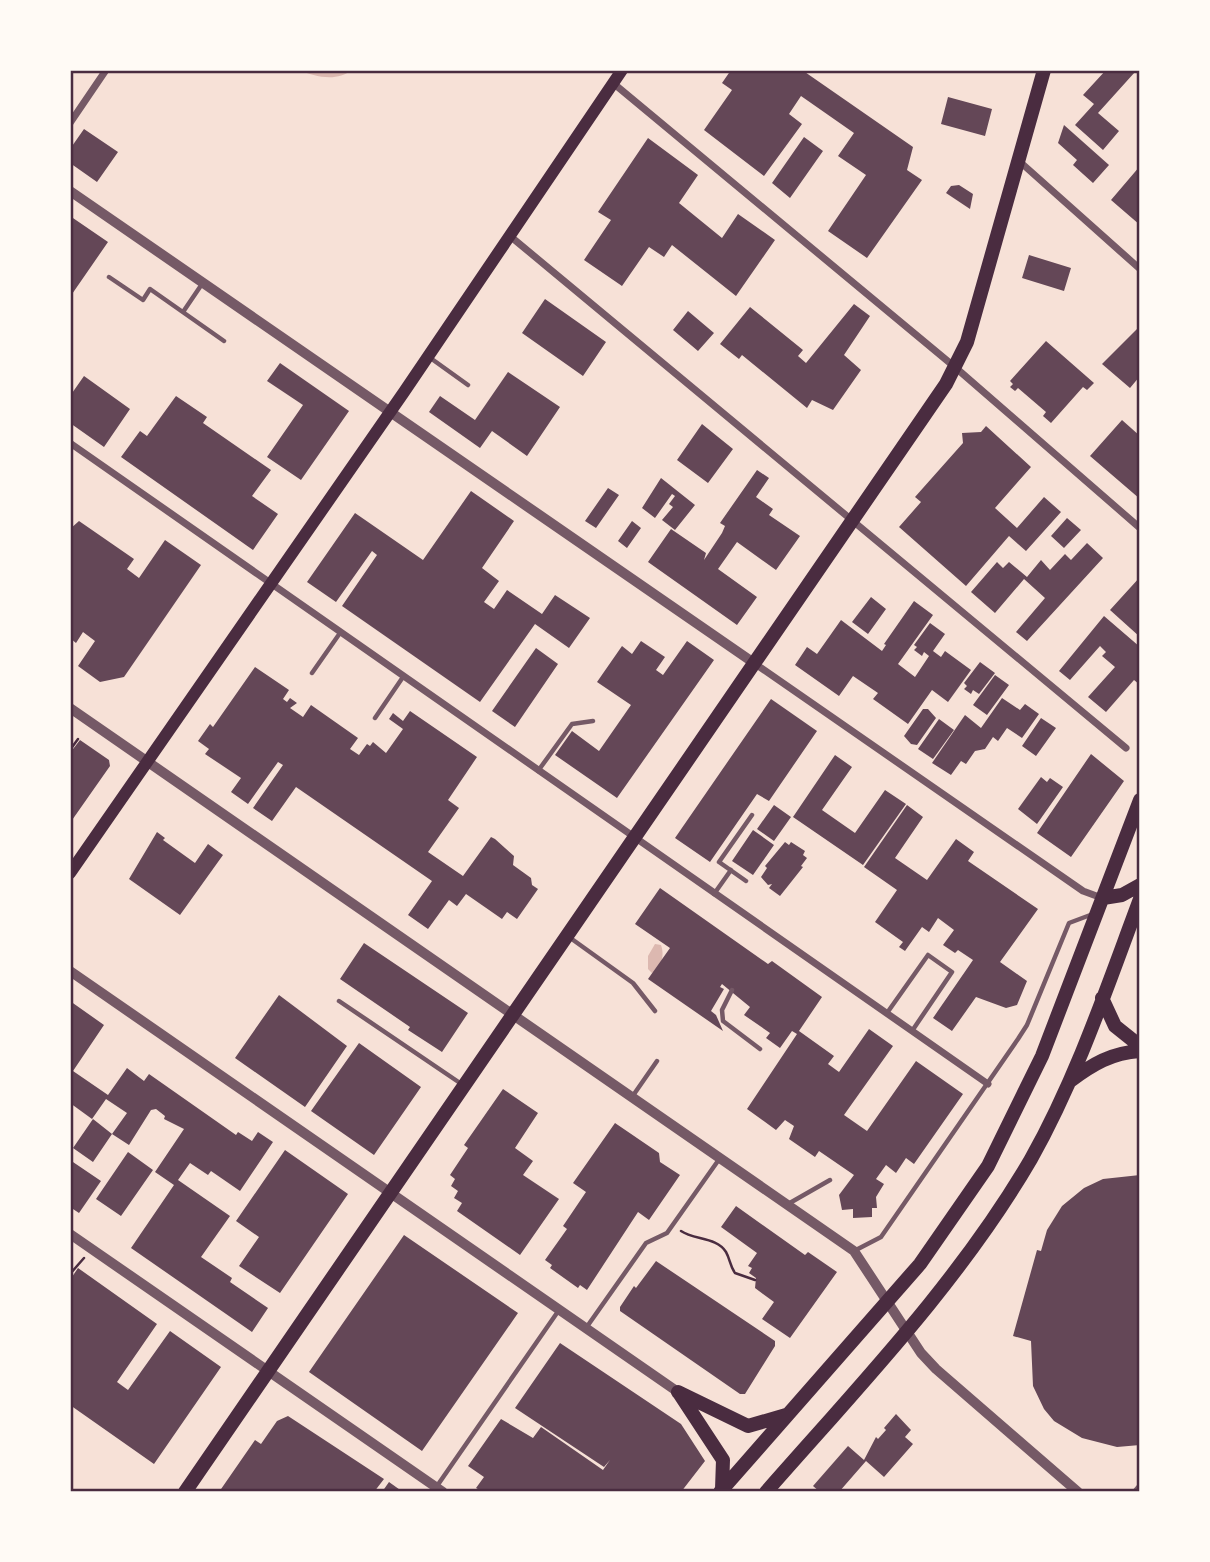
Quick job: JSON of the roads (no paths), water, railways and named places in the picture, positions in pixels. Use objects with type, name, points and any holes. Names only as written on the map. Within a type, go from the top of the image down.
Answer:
[{"type":"main road","points":[[70,873],[391,411],[622,70]]},
{"type":"main road","points":[[185,1492],[635,840],[956,368],[967,342],[1044,70]]},
{"type":"main road","points":[[721,1491],[888,1301],[947,1229],[1009,1130],[1042,1056],[1140,800]]},
{"type":"main road","points":[[1100,905],[1140,885]]},
{"type":"main road","points":[[766,1492],[907,1331],[1006,1199],[1069,1082],[1140,899]]},
{"type":"main road","points":[[1102,998],[1115,1027],[1140,1048]]},
{"type":"main road","points":[[1069,1082],[1099,1060],[1140,1048]]},
{"type":"main road","points":[[678,1392],[748,1426],[787,1415]]},
{"type":"main road","points":[[678,1392],[723,1460],[721,1491]]},
{"type":"street","points":[[70,122],[106,70]]},
{"type":"street","points":[[613,83],[956,368],[1140,528]]},
{"type":"street","points":[[1019,161],[1140,269]]},
{"type":"street","points":[[70,191],[1100,905]]},
{"type":"street","points":[[510,236],[1126,748]]},
{"type":"street","points":[[70,443],[988,1084]]},
{"type":"street","points":[[70,708],[854,1251],[907,1331],[936,1369],[1078,1492]]},
{"type":"street","points":[[70,971],[678,1392]]},
{"type":"street","points":[[70,1234],[440,1490]]},
{"type":"lane","points":[[109,277],[143,300],[150,289],[224,341]]},
{"type":"lane","points":[[183,312],[203,282]]},
{"type":"lane","points":[[428,357],[468,385]]},
{"type":"lane","points":[[312,673],[340,633]]},
{"type":"lane","points":[[375,718],[403,677]]},
{"type":"lane","points":[[538,772],[572,724],[593,721]]},
{"type":"lane","points":[[746,881],[719,862],[751,815]]},
{"type":"lane","points":[[714,894],[731,870]]},
{"type":"lane","points":[[854,1251],[881,1237],[1027,1025],[1069,923],[1100,905]]},
{"type":"lane","points":[[567,936],[633,983],[655,1011]]},
{"type":"lane","points":[[887,1013],[928,955],[952,972],[912,1031]]},
{"type":"lane","points":[[732,990],[722,1010],[723,1021],[760,1049]]},
{"type":"lane","points":[[340,1001],[463,1086]]},
{"type":"lane","points":[[632,1097],[657,1061]]},
{"type":"lane","points":[[586,1328],[646,1243],[667,1233],[720,1158]]},
{"type":"lane","points":[[787,1205],[830,1180]]},
{"type":"lane","points":[[440,1490],[559,1310]]},
{"type":"lane","points":[[1134,1492],[1140,1485]]}]
